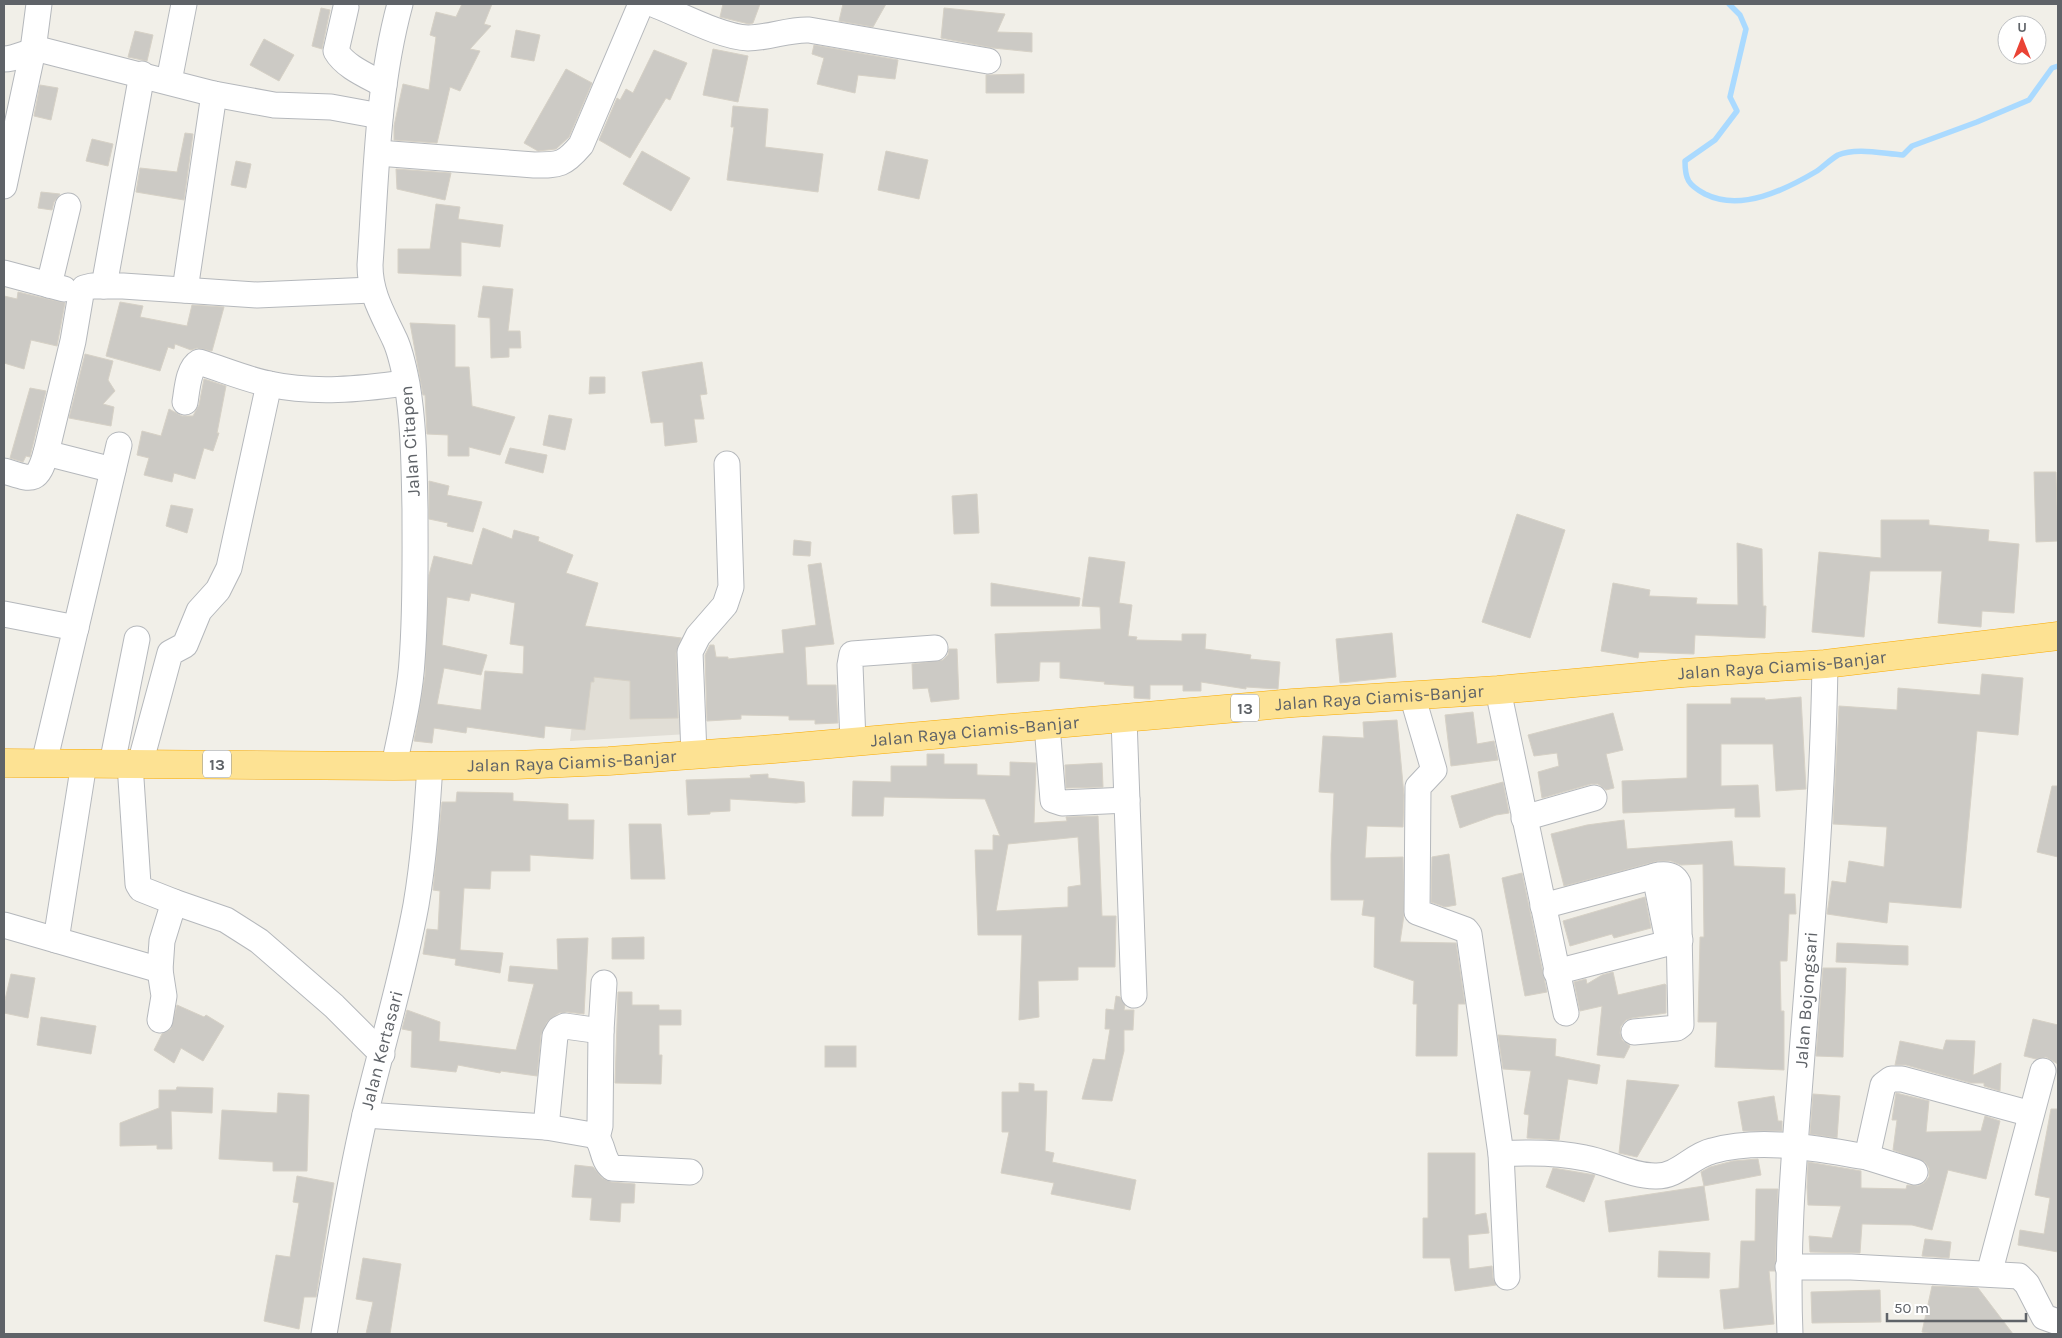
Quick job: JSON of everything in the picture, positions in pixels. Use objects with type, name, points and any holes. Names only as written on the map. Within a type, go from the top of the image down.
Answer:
[{"type":"highway","name":"Jalan Raya Ciamis-Banjar","points":[[430,765],[515,765],[694,755],[1293,703],[1498,690],[1825,664],[2058,636]]},
{"type":"highway","name":"13","points":[[4,763],[430,765]]},
{"type":"street","points":[[4,186],[33,50],[39,4]]},
{"type":"street","points":[[169,81],[184,4]]},
{"type":"street","name":"Jalan Citapen","points":[[394,766],[408,691],[413,637],[414,475],[410,409],[406,383],[395,341],[378,307],[372,290],[370,265],[380,116],[384,85],[400,4]]},
{"type":"street","points":[[378,153],[534,165],[555,165],[568,160],[581,145],[641,4]]},
{"type":"street","points":[[653,4],[736,36],[762,37],[801,29],[988,60]]},
{"type":"street","points":[[346,7],[336,51],[346,63],[384,85]]},
{"type":"street","points":[[4,59],[14,58],[33,50],[42,50],[142,74],[214,94],[274,104],[331,107],[380,116]]},
{"type":"street","points":[[104,286],[142,74]]},
{"type":"street","points":[[185,290],[214,94]]},
{"type":"street","points":[[49,285],[68,206]]},
{"type":"street","points":[[4,273],[81,294]]},
{"type":"street","points":[[4,474],[30,478],[36,476],[40,471],[46,453],[72,341],[81,294],[86,287],[104,286],[257,295],[372,290]]},
{"type":"street","points":[[184,402],[192,370],[199,362],[269,384],[331,391],[406,383]]},
{"type":"street","points":[[127,764],[170,653],[184,645],[199,611],[218,590],[229,568],[269,384]]},
{"type":"street","points":[[44,763],[120,445]]},
{"type":"street","points":[[46,453],[113,470]]},
{"type":"street","points":[[694,755],[690,652],[698,636],[725,605],[731,587],[726,464]]},
{"type":"street","points":[[4,614],[76,628]]},
{"type":"street","points":[[137,639],[127,764],[138,884],[141,889],[226,920],[259,941],[334,1006],[382,1054]]},
{"type":"street","points":[[853,742],[850,665],[852,654],[935,648]]},
{"type":"street","name":"Jalan Bojongsari","points":[[1790,1334],[1788,1267],[1808,981],[1825,664]]},
{"type":"street","points":[[1498,690],[1566,1013]]},
{"type":"street","points":[[1412,695],[1434,770],[1418,787],[1417,912],[1466,930],[1469,934],[1502,1154],[1507,1277]]},
{"type":"street","points":[[1124,719],[1134,995]]},
{"type":"street","points":[[1047,725],[1053,800],[1062,803],[1127,800]]},
{"type":"street","points":[[56,940],[84,763]]},
{"type":"street","name":"Jalan Kertasari","points":[[324,1334],[340,1234],[365,1115],[405,961],[416,903],[425,842],[430,765]]},
{"type":"street","points":[[1524,818],[1594,798]]},
{"type":"street","points":[[1543,906],[1655,876],[1675,941],[1681,1026],[1634,1032]]},
{"type":"street","points":[[160,1020],[164,996],[160,970],[162,941],[174,902]]},
{"type":"street","points":[[4,925],[160,970]]},
{"type":"street","points":[[1556,972],[1675,941]]},
{"type":"street","points":[[604,983],[601,1031],[600,1126],[597,1138],[608,1165],[612,1168],[690,1172]]},
{"type":"street","points":[[546,1127],[549,1081],[557,1030],[565,1026],[601,1031]]},
{"type":"street","points":[[1989,1274],[2042,1071]]},
{"type":"street","points":[[1867,1157],[1883,1085],[1891,1079],[1902,1079],[2031,1114]]},
{"type":"street","points":[[365,1115],[546,1127],[597,1138]]},
{"type":"street","points":[[1502,1154],[1543,1152],[1584,1158],[1656,1176],[1675,1173],[1697,1157],[1723,1148],[1739,1146],[1795,1146],[1867,1157],[1915,1172]]},
{"type":"street","points":[[1788,1267],[1851,1267],[2015,1276],[2022,1278],[2044,1317],[2058,1322]]},
{"type":"shaded area","points":[[584,626],[686,638],[688,734],[570,741]]},
{"type":"building","points":[[462,4],[492,4],[484,24],[491,26],[470,49],[480,51],[460,91],[450,87],[437,143],[394,140],[394,126],[403,84],[429,90],[436,37],[430,35],[436,12],[456,17]]},
{"type":"building","points":[[723,4],[760,4],[753,23],[749,24],[720,17]]},
{"type":"building","points":[[843,4],[886,4],[873,27],[839,21]]},
{"type":"building","points":[[321,8],[330,10],[322,49],[312,46]]},
{"type":"building","points":[[944,8],[1005,14],[997,32],[1032,33],[1032,52],[993,48],[941,38]]},
{"type":"building","points":[[516,30],[540,35],[534,61],[511,57]]},
{"type":"building","points":[[135,31],[153,35],[147,61],[128,57]]},
{"type":"building","points":[[264,39],[294,55],[279,81],[250,65]]},
{"type":"building","points":[[814,45],[898,60],[895,79],[858,75],[855,93],[817,84],[824,58],[812,54]]},
{"type":"building","points":[[713,49],[748,56],[738,102],[703,95]]},
{"type":"building","points":[[654,50],[687,63],[670,100],[666,98],[630,158],[599,140],[617,98],[620,100],[626,89],[633,93]]},
{"type":"building","points":[[566,69],[592,83],[569,137],[556,149],[538,151],[524,143]]},
{"type":"building","points":[[1024,74],[1024,93],[986,93],[986,75]]},
{"type":"building","points":[[40,85],[58,88],[51,120],[34,116]]},
{"type":"building","points":[[733,106],[768,109],[765,147],[823,154],[818,192],[727,180],[734,127],[731,127]]},
{"type":"building","points":[[185,133],[193,134],[184,200],[136,192],[140,168],[177,172]]},
{"type":"building","points":[[92,139],[113,144],[108,166],[86,161]]},
{"type":"building","points":[[642,151],[690,178],[671,211],[623,184]]},
{"type":"building","points":[[886,151],[928,160],[919,199],[878,190]]},
{"type":"building","points":[[236,161],[251,164],[246,188],[231,185]]},
{"type":"building","points":[[396,169],[451,173],[445,200],[397,189]]},
{"type":"building","points":[[41,192],[60,194],[54,202],[52,210],[38,208]]},
{"type":"building","points":[[436,204],[460,207],[458,219],[503,225],[500,247],[461,242],[461,276],[398,273],[398,249],[430,249]]},
{"type":"building","points":[[483,286],[513,289],[508,331],[520,331],[521,348],[509,348],[509,357],[491,358],[490,318],[478,317]]},
{"type":"building","points":[[18,292],[65,303],[57,346],[31,340],[24,369],[4,363],[4,296],[17,299]]},
{"type":"building","points":[[120,302],[143,306],[140,317],[187,326],[192,305],[224,307],[212,351],[197,348],[191,350],[175,344],[174,349],[168,347],[160,371],[106,356]]},
{"type":"building","points":[[410,323],[455,325],[455,367],[469,367],[472,406],[515,417],[500,455],[469,447],[469,456],[448,456],[448,435],[427,434],[425,395],[423,395]]},
{"type":"building","points":[[85,354],[113,361],[108,380],[115,391],[103,404],[114,407],[111,426],[69,418]]},
{"type":"building","points":[[702,362],[707,394],[700,395],[704,419],[694,419],[697,442],[665,446],[663,422],[651,423],[642,372]]},
{"type":"building","points":[[590,377],[605,377],[605,393],[589,394]]},
{"type":"building","points":[[204,379],[226,386],[217,433],[219,433],[213,451],[204,448],[195,479],[174,473],[172,482],[144,475],[149,458],[137,455],[142,431],[161,436],[169,409],[182,416],[193,416],[199,405]]},
{"type":"building","points":[[30,388],[46,391],[30,457],[26,456],[23,462],[10,458]]},
{"type":"building","points":[[549,415],[572,419],[565,450],[543,445]]},
{"type":"building","points":[[510,448],[547,455],[543,473],[505,463]]},
{"type":"building","points":[[2034,472],[2056,472],[2058,541],[2036,542]]},
{"type":"building","points":[[429,481],[449,486],[447,495],[482,502],[473,532],[447,526],[448,523],[429,519]]},
{"type":"building","points":[[977,494],[979,533],[954,534],[952,496]]},
{"type":"building","points":[[171,505],[193,509],[187,533],[166,526]]},
{"type":"building","points":[[1517,514],[1565,530],[1530,638],[1482,622]]},
{"type":"building","points":[[1881,520],[1929,520],[1929,525],[1989,530],[1988,541],[2019,544],[2014,613],[1982,611],[1981,627],[1938,623],[1942,571],[1870,571],[1864,637],[1812,632],[1819,552],[1881,558]]},
{"type":"building","points":[[483,528],[512,539],[514,530],[539,537],[538,541],[573,555],[566,573],[598,583],[585,626],[681,638],[676,653],[678,718],[630,719],[630,681],[594,677],[594,682],[591,682],[585,730],[545,726],[544,738],[467,727],[466,733],[434,728],[432,743],[414,741],[425,676],[429,575],[434,556],[472,565]],"holes":[[[471,593],[515,603],[510,644],[524,646],[523,674],[485,671],[481,710],[437,704],[444,668],[481,675],[487,655],[442,645],[447,597],[469,601]]]},
{"type":"building","points":[[794,540],[811,542],[810,556],[793,555]]},
{"type":"building","points":[[1737,543],[1762,549],[1763,606],[1766,606],[1765,638],[1695,635],[1694,654],[1639,652],[1638,658],[1601,651],[1613,583],[1650,590],[1649,596],[1697,598],[1696,604],[1738,605]]},
{"type":"building","points":[[1089,557],[1125,562],[1119,603],[1132,605],[1128,636],[1137,637],[1136,640],[1182,641],[1182,634],[1206,634],[1205,649],[1251,655],[1250,659],[1280,662],[1278,689],[1246,687],[1246,689],[1201,682],[1201,691],[1183,691],[1183,685],[1150,685],[1150,699],[1134,698],[1134,686],[1060,678],[1060,662],[1040,662],[1039,681],[997,683],[995,634],[1101,629],[1100,607],[1082,606]]},
{"type":"building","points":[[821,563],[834,644],[805,647],[807,685],[836,685],[838,723],[815,724],[815,720],[789,720],[789,716],[741,715],[741,719],[707,721],[705,655],[710,645],[714,645],[716,657],[728,657],[728,659],[784,653],[782,630],[816,625],[808,565]]},
{"type":"building","points":[[991,583],[1080,598],[1079,606],[991,606]]},
{"type":"building","points":[[1392,633],[1396,677],[1340,683],[1336,639]]},
{"type":"building","points":[[949,649],[957,649],[959,699],[931,702],[928,688],[913,689],[912,664],[943,660],[948,655]]},
{"type":"building","points":[[1982,674],[2023,678],[2018,735],[1977,731],[1961,908],[1889,902],[1887,923],[1827,914],[1832,881],[1846,883],[1849,861],[1884,867],[1887,827],[1833,824],[1839,706],[1897,710],[1898,688],[1980,695]]},
{"type":"building","points":[[1801,697],[1806,789],[1776,791],[1773,744],[1721,744],[1721,786],[1758,785],[1760,817],[1735,817],[1735,808],[1623,813],[1622,781],[1687,778],[1687,704],[1731,704],[1731,698],[1765,698],[1765,700]]},
{"type":"building","points":[[1473,712],[1477,744],[1494,741],[1498,760],[1451,766],[1445,715]]},
{"type":"building","points":[[1613,713],[1623,750],[1606,754],[1614,788],[1606,790],[1598,784],[1591,784],[1542,798],[1538,772],[1559,766],[1557,753],[1534,756],[1528,735]]},
{"type":"building","points":[[1397,720],[1404,795],[1403,827],[1367,826],[1365,858],[1403,857],[1404,915],[1400,942],[1456,943],[1465,1004],[1458,1004],[1457,1056],[1416,1056],[1417,1004],[1413,1004],[1414,981],[1374,967],[1375,917],[1362,915],[1364,900],[1331,900],[1334,793],[1319,792],[1323,736],[1364,738],[1363,722]]},
{"type":"building","points":[[927,754],[944,754],[944,764],[977,764],[977,775],[1010,776],[1010,762],[1036,763],[1034,823],[1067,821],[1066,817],[1098,816],[1102,916],[1116,916],[1115,967],[1078,967],[1078,980],[1038,981],[1039,1017],[1019,1020],[1022,935],[978,935],[975,850],[993,850],[993,835],[1000,836],[985,799],[884,797],[883,816],[852,816],[853,781],[891,782],[891,766],[927,766]],"holes":[[[1078,837],[1081,885],[1068,887],[1068,907],[996,911],[1008,844]]]},
{"type":"building","points":[[1102,763],[1103,787],[1066,788],[1065,765]]},
{"type":"building","points":[[768,774],[768,778],[804,782],[805,802],[730,799],[730,811],[688,815],[686,780],[751,778],[750,775]]},
{"type":"building","points":[[1503,782],[1509,813],[1496,815],[1460,828],[1451,796]]},
{"type":"building","points":[[2052,786],[2058,786],[2058,857],[2037,852]]},
{"type":"building","points":[[457,792],[513,793],[513,801],[568,804],[568,820],[594,820],[593,859],[530,855],[530,871],[491,871],[490,889],[464,888],[460,950],[503,953],[500,973],[455,965],[456,959],[423,954],[427,929],[438,930],[440,891],[433,890],[442,802],[456,802]]},
{"type":"building","points":[[1624,820],[1627,849],[1732,841],[1734,866],[1785,868],[1784,894],[1795,894],[1796,914],[1789,914],[1787,961],[1780,961],[1781,1011],[1784,1011],[1784,1070],[1715,1067],[1717,1022],[1698,1022],[1700,937],[1704,937],[1703,864],[1681,865],[1671,861],[1658,861],[1564,886],[1551,834],[1587,825]]},
{"type":"building","points":[[629,824],[661,824],[665,879],[631,879]]},
{"type":"building","points":[[1449,854],[1456,905],[1445,907],[1431,902],[1432,857]]},
{"type":"building","points":[[1522,873],[1547,992],[1525,996],[1502,878]]},
{"type":"building","points":[[1645,897],[1651,928],[1614,938],[1612,934],[1570,946],[1563,921]]},
{"type":"building","points":[[644,937],[644,959],[612,959],[612,938]]},
{"type":"building","points":[[588,938],[584,1014],[559,1013],[547,1022],[541,1035],[537,1076],[501,1071],[500,1073],[458,1065],[456,1072],[411,1067],[412,1031],[402,1029],[407,1010],[440,1022],[439,1041],[516,1050],[534,984],[508,981],[510,966],[558,970],[557,939]]},
{"type":"building","points":[[1837,943],[1908,946],[1908,965],[1836,962]]},
{"type":"building","points":[[1823,968],[1846,968],[1843,1057],[1816,1056]]},
{"type":"building","points":[[1613,972],[1618,995],[1666,985],[1666,1013],[1632,1018],[1626,1020],[1621,1026],[1622,1040],[1630,1046],[1624,1058],[1597,1055],[1602,1006],[1580,1011],[1574,982],[1586,979],[1587,984],[1602,975]]},
{"type":"building","points":[[11,974],[35,978],[28,1018],[4,1013],[4,1004]]},
{"type":"building","points":[[618,992],[632,992],[632,1005],[659,1005],[659,1010],[681,1010],[681,1025],[659,1025],[659,1055],[662,1055],[661,1084],[615,1083]]},
{"type":"building","points":[[1116,996],[1120,997],[1125,1005],[1124,1010],[1134,1010],[1133,1030],[1124,1030],[1124,1051],[1112,1101],[1082,1099],[1093,1059],[1105,1060],[1110,1029],[1105,1029],[1106,1009],[1114,1010]]},
{"type":"building","points":[[177,1005],[204,1017],[206,1015],[224,1026],[203,1061],[181,1048],[174,1063],[154,1050],[162,1034],[171,1029]]},
{"type":"building","points":[[41,1017],[96,1026],[91,1054],[37,1045]]},
{"type":"building","points":[[2033,1019],[2058,1025],[2058,1064],[2046,1057],[2036,1059],[2024,1056]]},
{"type":"building","points":[[1498,1035],[1556,1039],[1555,1056],[1600,1065],[1597,1084],[1568,1079],[1559,1140],[1527,1138],[1529,1115],[1524,1114],[1531,1071],[1503,1069]]},
{"type":"building","points":[[1946,1040],[1975,1041],[1973,1075],[2001,1063],[2000,1091],[1984,1086],[1984,1083],[1971,1083],[1906,1065],[1895,1065],[1900,1041],[1943,1050]]},
{"type":"building","points":[[825,1046],[856,1046],[856,1067],[825,1067]]},
{"type":"building","points":[[1627,1080],[1679,1085],[1637,1157],[1619,1153]]},
{"type":"building","points":[[1019,1083],[1034,1084],[1034,1091],[1047,1091],[1045,1151],[1054,1153],[1052,1162],[1136,1180],[1130,1210],[1051,1194],[1054,1183],[1001,1173],[1009,1132],[1002,1132],[1002,1092],[1019,1092]]},
{"type":"building","points":[[177,1087],[213,1088],[212,1113],[171,1111],[172,1149],[157,1149],[157,1145],[120,1146],[120,1123],[159,1108],[159,1090],[176,1090]]},
{"type":"building","points":[[278,1093],[309,1095],[307,1171],[273,1171],[273,1162],[219,1159],[222,1110],[277,1113]]},
{"type":"building","points":[[1896,1093],[1929,1101],[1926,1132],[1981,1131],[1985,1116],[2000,1121],[1986,1179],[1948,1170],[1932,1230],[1912,1225],[1862,1224],[1860,1253],[1810,1252],[1809,1236],[1832,1238],[1841,1206],[1808,1205],[1808,1162],[1861,1171],[1861,1188],[1906,1189],[1907,1185],[1918,1186],[1929,1177],[1929,1168],[1925,1162],[1893,1150],[1897,1120],[1892,1120]]},
{"type":"building","points":[[1813,1094],[1840,1096],[1837,1138],[1810,1134]]},
{"type":"building","points":[[1774,1096],[1778,1121],[1782,1121],[1782,1131],[1743,1131],[1738,1102]]},
{"type":"building","points":[[2051,1109],[2058,1109],[2058,1252],[2018,1245],[2020,1230],[2044,1234],[2050,1198],[2035,1195]]},
{"type":"building","points":[[1428,1153],[1475,1153],[1475,1215],[1486,1213],[1489,1233],[1468,1235],[1469,1269],[1492,1266],[1496,1285],[1455,1291],[1450,1258],[1423,1258],[1423,1218],[1428,1218]]},
{"type":"building","points":[[1758,1159],[1761,1175],[1704,1186],[1701,1172],[1710,1167],[1733,1161]]},
{"type":"building","points":[[575,1165],[593,1167],[602,1178],[611,1182],[635,1184],[634,1203],[621,1203],[620,1222],[590,1220],[592,1198],[572,1197]]},
{"type":"building","points":[[1553,1168],[1595,1175],[1584,1202],[1546,1187]]},
{"type":"building","points":[[297,1176],[334,1183],[316,1297],[304,1297],[299,1329],[264,1321],[276,1255],[290,1257],[299,1203],[293,1202]]},
{"type":"building","points":[[1704,1186],[1709,1220],[1609,1232],[1605,1201]]},
{"type":"building","points":[[1756,1189],[1778,1189],[1775,1271],[1769,1271],[1774,1324],[1724,1329],[1720,1290],[1739,1288],[1741,1241],[1755,1241]]},
{"type":"building","points":[[1925,1239],[1951,1242],[1949,1258],[1922,1256]]},
{"type":"building","points":[[1659,1251],[1710,1253],[1709,1278],[1658,1277]]},
{"type":"building","points":[[363,1258],[401,1264],[390,1334],[366,1334],[373,1302],[356,1299]]},
{"type":"building","points":[[1932,1286],[1978,1288],[2013,1334],[1933,1334],[1922,1332]]},
{"type":"building","points":[[1880,1290],[1881,1322],[1812,1323],[1811,1292]]},
{"type":"waterway","points":[[1729,4],[1740,15],[1746,29],[1730,97],[1737,111],[1715,140],[1685,161],[1687,177],[1691,184],[1705,194],[1719,199],[1733,201],[1748,200],[1777,191],[1817,171],[1838,155],[1845,153],[1862,151],[1903,155],[1912,146],[2029,100],[2052,68],[2058,66]]}]
